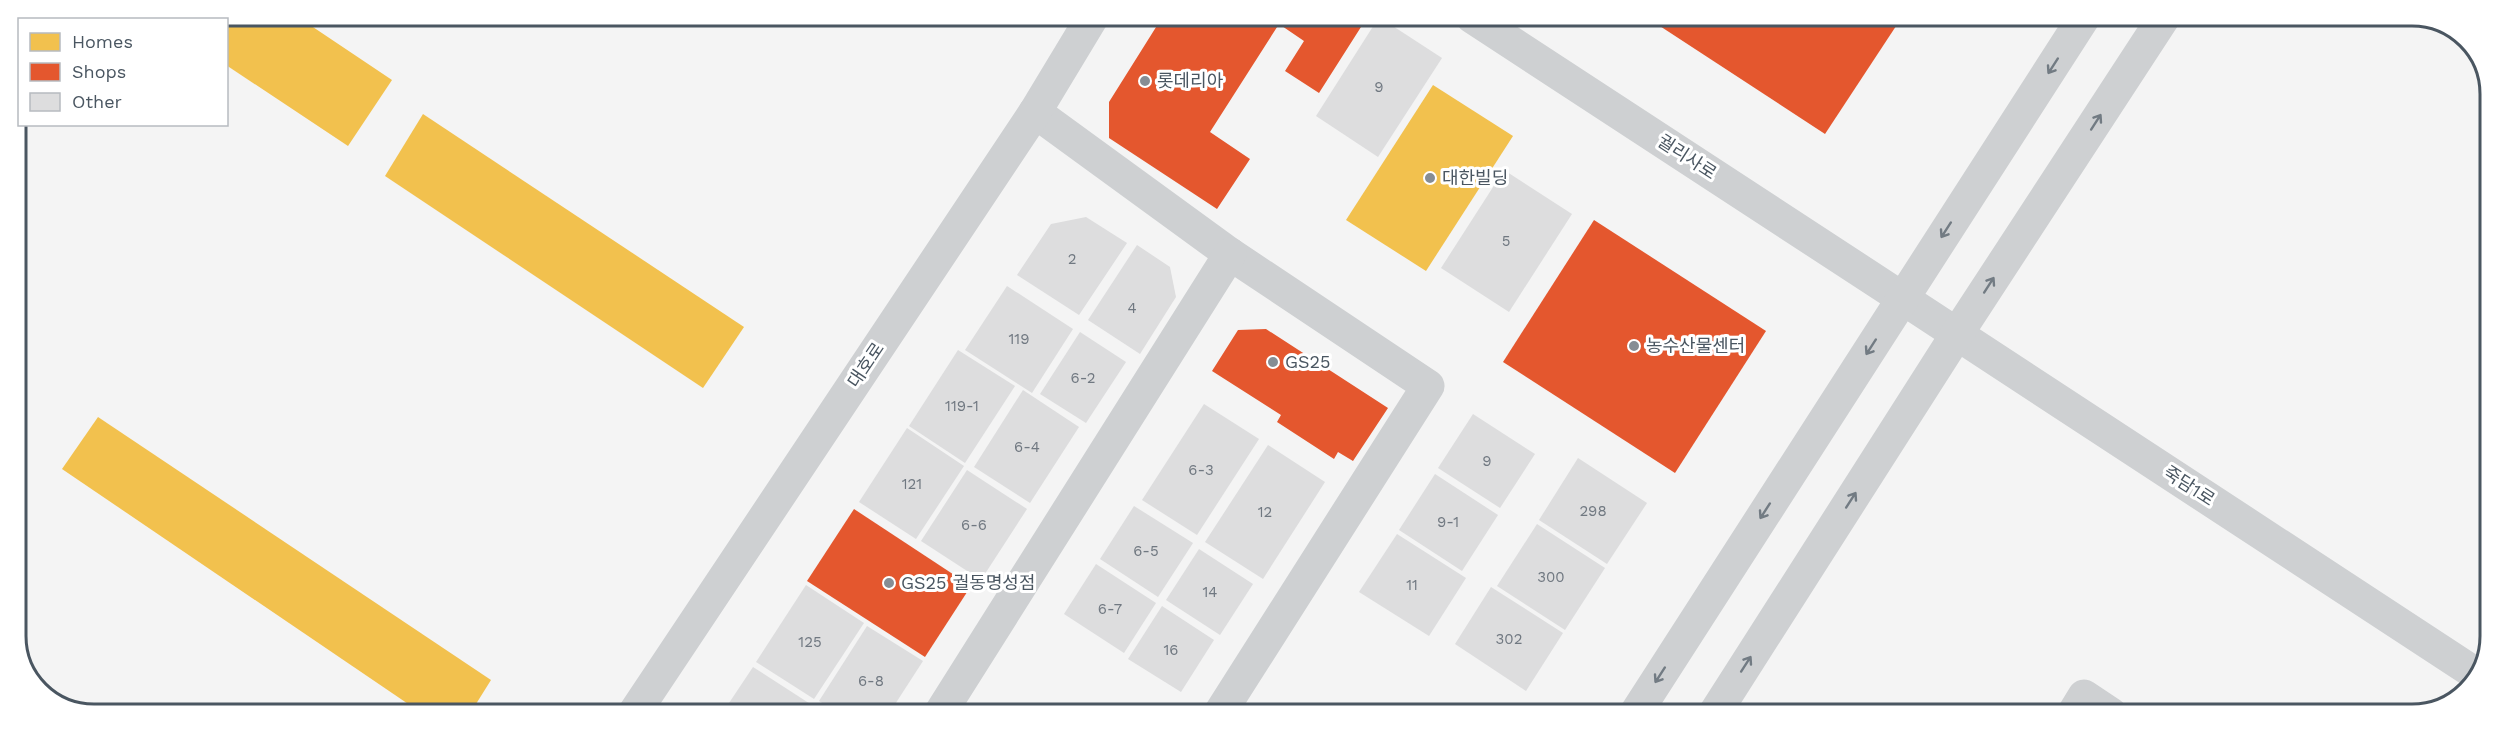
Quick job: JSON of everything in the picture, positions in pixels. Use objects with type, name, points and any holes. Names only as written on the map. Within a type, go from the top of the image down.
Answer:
[{"type":"street","name":"대호로","points":[[640,704],[1035,112],[1087,26]]},
{"type":"street","name":"궐리사로","points":[[1487,26],[1902,298]]},
{"type":"street","points":[[1642,704],[2078,26]]},
{"type":"street","points":[[1721,704],[1957,334],[2158,26]]},
{"type":"street","points":[[1035,112],[1230,254],[1428,386],[1226,704]]},
{"type":"street","points":[[946,704],[1230,254]]},
{"type":"street","name":"죽담1로","points":[[1902,298],[2471,671]]},
{"type":"street","points":[[2080,704],[2085,696],[2097,704]]},
{"type":"building: Homes","points":[[228,26],[311,26],[392,80],[348,146],[228,66]]},
{"type":"building: Homes","name":"대한빌딩","points":[[1433,85],[1513,136],[1426,271],[1346,220]]},
{"type":"building: Homes","points":[[423,114],[744,327],[703,388],[385,176]]},
{"type":"building: Homes","points":[[98,417],[491,680],[476,704],[408,704],[62,469]]},
{"type":"building: Shops","points":[[1157,26],[1278,26],[1210,132],[1250,159],[1217,209],[1109,138],[1109,102]]},
{"type":"building: Shops","points":[[1282,26],[1362,26],[1319,93],[1285,71],[1304,41]]},
{"type":"building: Shops","points":[[1660,26],[1896,26],[1825,134]]},
{"type":"building: Shops","name":"농수산물센터","points":[[1594,220],[1766,331],[1675,473],[1503,362]]},
{"type":"building: Shops","points":[[1266,329],[1388,408],[1353,461],[1338,452],[1334,459],[1277,422],[1281,415],[1212,371],[1238,330]]},
{"type":"building: Shops","name":"GS25 궐동명성점","points":[[854,509],[971,586],[925,657],[807,581]]},
{"type":"building: Other","points":[[1373,26],[1393,26],[1442,58],[1378,157],[1316,116]]},
{"type":"building: Other","points":[[1504,170],[1572,214],[1509,312],[1441,268]]},
{"type":"building: Other","points":[[1086,217],[1127,243],[1079,315],[1017,275],[1051,224]]},
{"type":"building: Other","points":[[1137,245],[1170,267],[1176,297],[1140,354],[1088,320]]},
{"type":"building: Other","points":[[1007,286],[1073,329],[1032,393],[965,350]]},
{"type":"building: Other","points":[[1080,332],[1126,362],[1086,423],[1040,394]]},
{"type":"building: Other","points":[[958,350],[1015,386],[965,463],[909,426]]},
{"type":"building: Other","points":[[1023,390],[1079,427],[1030,503],[974,467]]},
{"type":"building: Other","points":[[1204,404],[1259,439],[1197,535],[1142,500]]},
{"type":"building: Other","points":[[1473,414],[1535,454],[1500,508],[1438,468]]},
{"type":"building: Other","points":[[907,428],[964,466],[916,539],[859,502]]},
{"type":"building: Other","points":[[1268,445],[1325,482],[1263,579],[1205,542]]},
{"type":"building: Other","points":[[1578,458],[1647,503],[1607,564],[1539,520]]},
{"type":"building: Other","points":[[967,470],[1027,509],[981,580],[921,541]]},
{"type":"building: Other","points":[[1435,474],[1498,515],[1462,571],[1399,530]]},
{"type":"building: Other","points":[[1134,506],[1193,543],[1158,597],[1100,559]]},
{"type":"building: Other","points":[[1537,524],[1605,568],[1565,630],[1497,586]]},
{"type":"building: Other","points":[[1397,534],[1466,578],[1429,636],[1359,592]]},
{"type":"building: Other","points":[[1199,549],[1253,584],[1220,635],[1166,600]]},
{"type":"building: Other","points":[[1096,564],[1156,603],[1124,653],[1064,614]]},
{"type":"building: Other","points":[[806,585],[864,623],[814,699],[756,662]]},
{"type":"building: Other","points":[[1491,587],[1563,633],[1526,691],[1455,644]]},
{"type":"building: Other","points":[[1162,606],[1214,640],[1181,692],[1128,659]]},
{"type":"building: Other","points":[[867,626],[923,661],[895,704],[824,704],[819,701]]},
{"type":"building: Other","points":[[753,667],[810,704],[728,704]]},
{"type":"place","name":"롯데리아","points":[[1145,81]]},
{"type":"place","name":"대한빌딩","points":[[1430,178]]},
{"type":"place","name":"농수산물센터","points":[[1634,346]]},
{"type":"place","name":"GS25","points":[[1273,362]]},
{"type":"place","name":"GS25 궐동명성점","points":[[889,583]]}]
